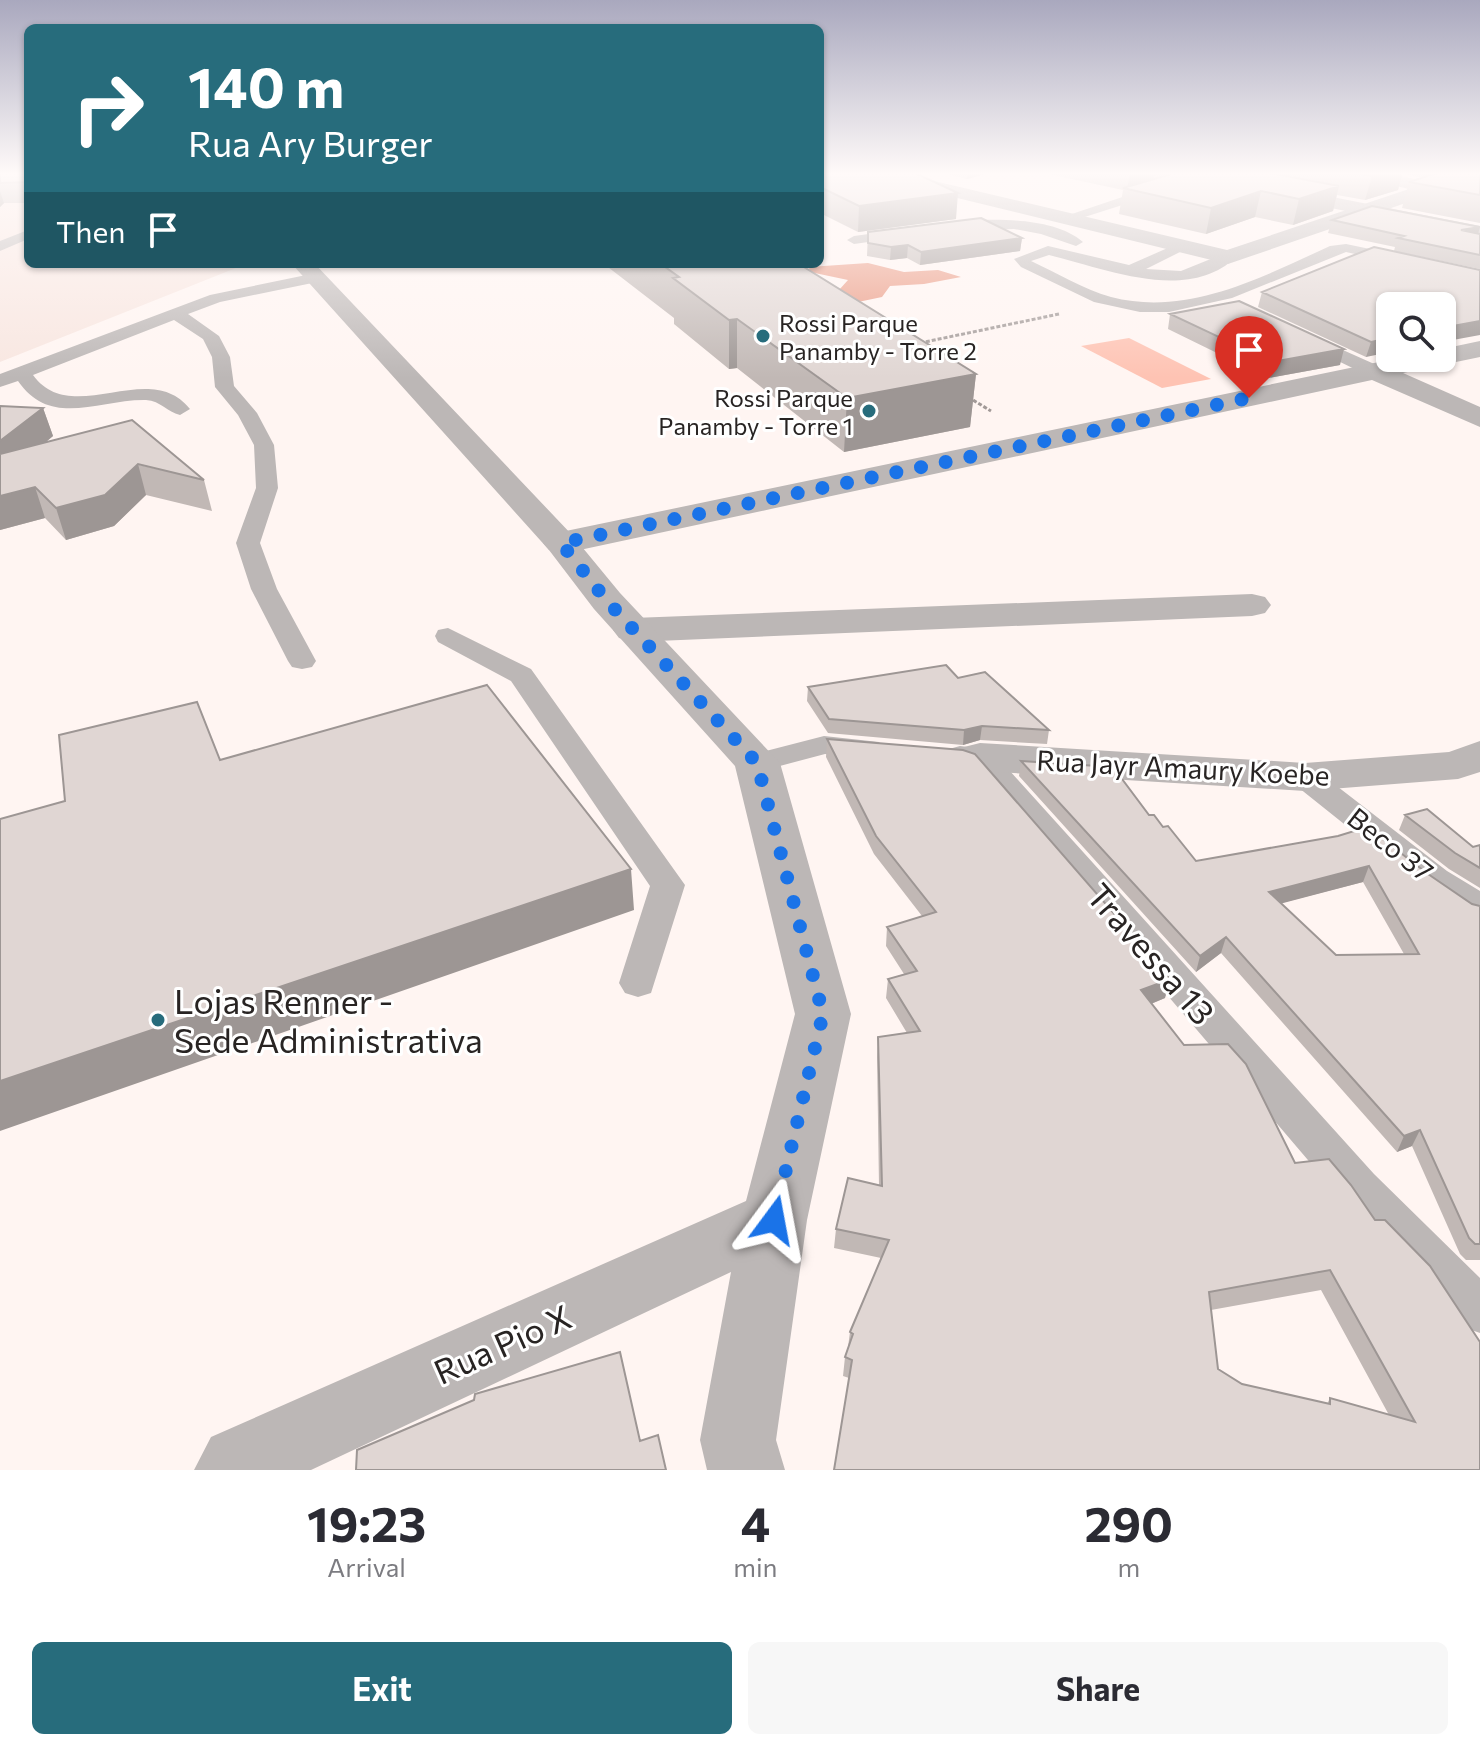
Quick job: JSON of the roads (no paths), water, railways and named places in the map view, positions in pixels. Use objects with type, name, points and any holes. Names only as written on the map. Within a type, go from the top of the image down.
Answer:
[{"type":"street","points":[[1153,241],[1228,257],[1276,241]]},
{"type":"street","points":[[309,271],[561,543],[633,630],[757,763],[823,1014],[774,1220],[738,1440],[746,1470]]},
{"type":"street","points":[[1456,354],[1480,349]]},
{"type":"street","points":[[561,543],[1374,371],[1480,418]]},
{"type":"street","points":[[633,630],[1252,605]]},
{"type":"street","name":"Rua Jayr Amaury Koebe","points":[[980,757],[1305,777],[1458,765],[1480,754]]},
{"type":"street","name":"Rua Pio X","points":[[233,1470],[238,1464],[774,1220]]},
{"type":"lane","points":[[1072,241],[1152,260]]},
{"type":"lane","points":[[1076,242],[1022,259],[1026,264],[1110,302],[1165,306],[1221,299],[1335,249],[1346,248],[1480,277]]},
{"type":"lane","points":[[1131,270],[1179,247]]},
{"type":"lane","points":[[1048,250],[1174,279],[1228,257]]},
{"type":"lane","points":[[0,381],[23,375],[173,312],[309,271]]},
{"type":"lane","points":[[1221,299],[1248,311]]},
{"type":"lane","points":[[173,312],[210,336],[221,357],[225,387],[247,413],[264,445],[267,488],[248,543],[264,589],[302,661]]},
{"type":"lane","points":[[1288,330],[1374,371]]},
{"type":"lane","points":[[23,375],[28,389],[37,396],[53,400],[81,402],[153,396],[167,398],[180,409]]},
{"type":"lane","points":[[448,636],[521,675],[668,885],[638,983]]},
{"type":"lane","points":[[757,763],[824,745],[980,757]]},
{"type":"lane","name":"Travessa 13","points":[[980,757],[1358,1187],[1480,1311]]},
{"type":"lane","name":"Beco 37","points":[[1305,777],[1435,879],[1480,908]]},
{"type":"place","name":"Rossi Parque Panamby - Torre 2","points":[[763,336]]},
{"type":"place","name":"Rossi Parque Panamby - Torre 1","points":[[869,411]]},
{"type":"place","name":"Lojas Renner - Sede Administrativa","points":[[158,1020]]}]
